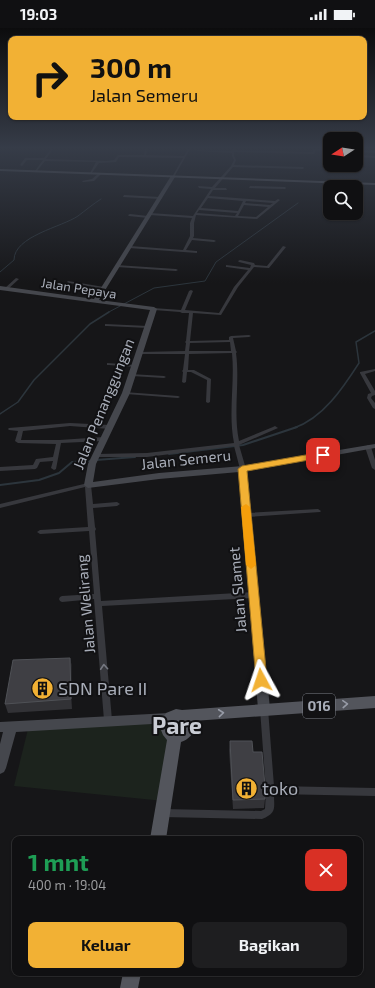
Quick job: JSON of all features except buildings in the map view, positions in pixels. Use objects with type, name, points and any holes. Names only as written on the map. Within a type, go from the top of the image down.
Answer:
[{"type":"main road","name":"016","points":[[169,718],[176,715],[183,716],[375,702]]},
{"type":"main road","points":[[169,718],[165,728],[169,733],[175,736],[183,734],[188,728],[187,721],[183,716]]},
{"type":"main road","points":[[158,836],[175,736]]},
{"type":"main road","points":[[129,988],[131,976]]},
{"type":"street","points":[[94,302],[163,194]]},
{"type":"street","points":[[184,251],[190,239],[195,215],[209,194]]},
{"type":"street","points":[[124,196],[160,198]]},
{"type":"street","points":[[130,215],[195,215],[258,218],[277,201],[207,197]]},
{"type":"street","points":[[236,217],[245,200]]},
{"type":"street","points":[[243,204],[271,206]]},
{"type":"street","points":[[250,218],[257,205]]},
{"type":"street","points":[[199,209],[238,212]]},
{"type":"street","points":[[190,239],[214,241]]},
{"type":"street","points":[[130,247],[196,252]]},
{"type":"street","points":[[227,266],[252,268],[268,267],[284,247]]},
{"type":"street","points":[[165,256],[169,250]]},
{"type":"street","points":[[240,262],[253,264],[252,268]]},
{"type":"street","points":[[117,266],[176,270]]},
{"type":"street","points":[[154,309],[220,314],[236,287],[252,268]]},
{"type":"street","points":[[3,288],[17,279]]},
{"type":"street","points":[[69,282],[104,288]]},
{"type":"street","name":"Jalan Pepaya","points":[[3,288],[112,305],[154,309]]},
{"type":"street","points":[[182,312],[191,291]]},
{"type":"street","name":"Jalan Penanggungan","points":[[88,486],[94,459],[126,393],[154,309]]},
{"type":"street","points":[[184,382],[185,353],[191,312]]},
{"type":"street","points":[[107,325],[148,327]]},
{"type":"street","points":[[242,469],[236,445],[234,417],[235,352],[232,337],[249,336]]},
{"type":"street","points":[[187,342],[232,341]]},
{"type":"street","points":[[140,353],[235,352]]},
{"type":"street","points":[[109,364],[135,366]]},
{"type":"street","points":[[375,370],[362,373],[374,394],[369,398],[375,407]]},
{"type":"street","points":[[184,371],[192,372],[201,377],[208,378],[208,402]]},
{"type":"street","points":[[132,375],[164,377]]},
{"type":"street","points":[[126,393],[178,397]]},
{"type":"street","points":[[11,429],[64,425],[85,425],[90,428],[110,427]]},
{"type":"street","points":[[94,459],[147,455],[236,445],[275,428]]},
{"type":"street","points":[[21,429],[18,441],[20,442],[59,442],[104,439]]},
{"type":"street","points":[[54,468],[59,442]]},
{"type":"street","points":[[372,447],[375,468]]},
{"type":"street","name":"Jalan Semeru","points":[[0,506],[88,486],[159,476],[242,469],[372,447]]},
{"type":"street","points":[[0,468],[35,467],[38,460],[56,459]]},
{"type":"street","name":"Jalan Slamet","points":[[242,469],[264,709]]},
{"type":"street","name":"Jalan Welirang","points":[[88,486],[108,720]]},
{"type":"street","points":[[90,506],[117,504]]},
{"type":"street","points":[[247,515],[318,511]]},
{"type":"street","points":[[40,532],[92,529]]},
{"type":"street","points":[[62,599],[98,600],[254,595]]},
{"type":"street","points":[[162,813],[262,815],[270,808],[264,709]]},
{"type":"street","points":[[0,768],[6,726],[169,718]]},
{"type":"street","points":[[270,790],[375,792]]},
{"type":"shaded area","points":[[158,718],[169,733],[164,801],[14,786],[29,725]]},
{"type":"waterway","points":[[0,272],[14,260],[16,252],[30,238],[71,220],[101,199]]},
{"type":"waterway","points":[[107,313],[154,288],[205,281],[216,262],[298,203]]},
{"type":"waterway","points":[[0,414],[18,402],[34,380],[90,324],[109,312]]},
{"type":"waterway","points":[[294,428],[314,417],[323,410],[339,392],[359,363],[356,342],[375,331]]},
{"type":"waterway","points":[[169,454],[243,445],[294,428]]},
{"type":"waterway","points":[[96,460],[135,457]]},
{"type":"waterway","points":[[0,485],[39,480],[59,473],[72,462],[91,461]]},
{"type":"slow traffic","points":[[246,507],[251,565]]},
{"type":"place","name":"SDN Pare II","points":[[42,689]]},
{"type":"place","name":"toko","points":[[247,789]]},
{"type":"district","name":"Pare","points":[[177,726]]},
{"type":"route","points":[[261,680],[242,469],[323,455]]}]
